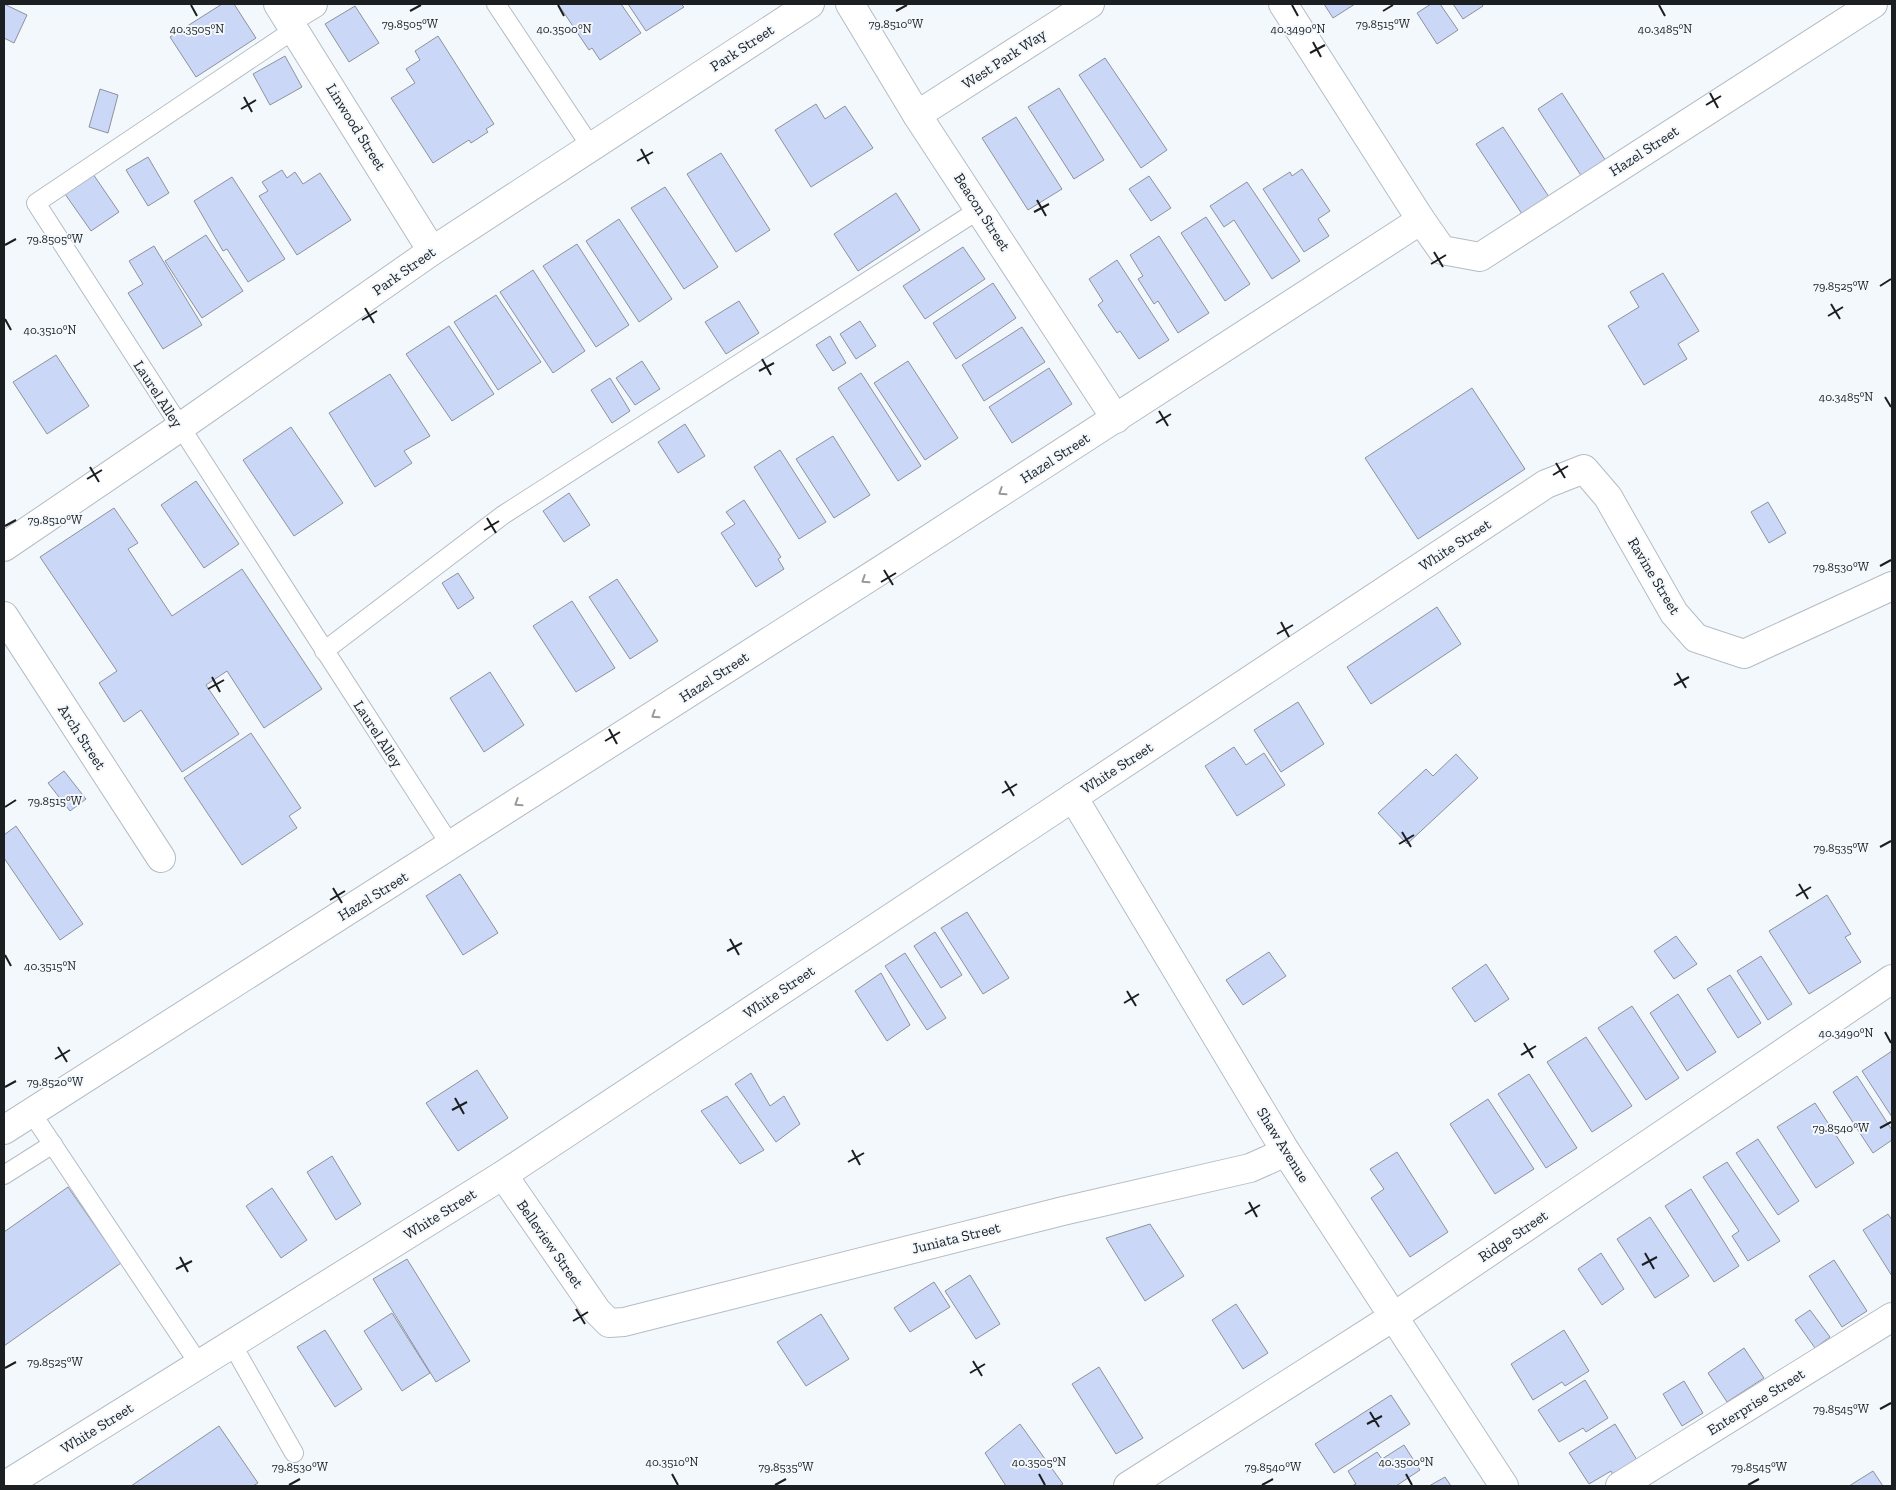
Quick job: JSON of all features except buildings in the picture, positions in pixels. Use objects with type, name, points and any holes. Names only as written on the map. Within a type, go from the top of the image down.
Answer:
[{"type":"street","points":[[287,17],[313,4]]},
{"type":"street","name":"Park Street","points":[[4,547],[179,428],[432,251],[810,4]]},
{"type":"street","name":"Beacon Street","points":[[850,4],[918,115],[1116,419]]},
{"type":"street","name":"West Park Way","points":[[918,115],[1090,4]]},
{"type":"street","name":"Hazel Street","points":[[1283,4],[1442,250],[1480,257],[1872,4]]},
{"type":"street","name":"Linwood Street","points":[[287,17],[432,251]]},
{"type":"street","name":"Hazel Street","points":[[4,1130],[451,846],[1116,419],[1421,220]]},
{"type":"street","name":"Ravine Street","points":[[1546,484],[1584,469],[1608,497],[1674,613],[1696,638],[1744,654],[1892,586]]},
{"type":"street","name":"White Street","points":[[4,1486],[503,1175],[1546,484]]},
{"type":"street","name":"Arch Street","points":[[4,616],[161,858]]},
{"type":"street","name":"Shaw Avenue","points":[[1073,797],[1286,1152],[1504,1486]]},
{"type":"street","name":"Ridge Street","points":[[1128,1486],[1393,1317],[1892,979]]},
{"type":"street","name":"Juniata Street","points":[[624,1322],[1062,1211],[1250,1168],[1286,1152]]},
{"type":"street","name":"Belleview Street","points":[[503,1175],[597,1311],[609,1323],[624,1322]]},
{"type":"street","name":"Enterprise Street","points":[[1620,1486],[1892,1317]]},
{"type":"lane","points":[[496,4],[591,147]]},
{"type":"lane","name":"Laurel Alley","points":[[287,17],[36,203],[179,428],[451,846]]},
{"type":"lane","points":[[324,651],[503,515],[980,209]]},
{"type":"lane","points":[[31,1112],[199,1364]]},
{"type":"lane","points":[[4,1175],[53,1144]]},
{"type":"lane","points":[[232,1344],[294,1453]]}]
